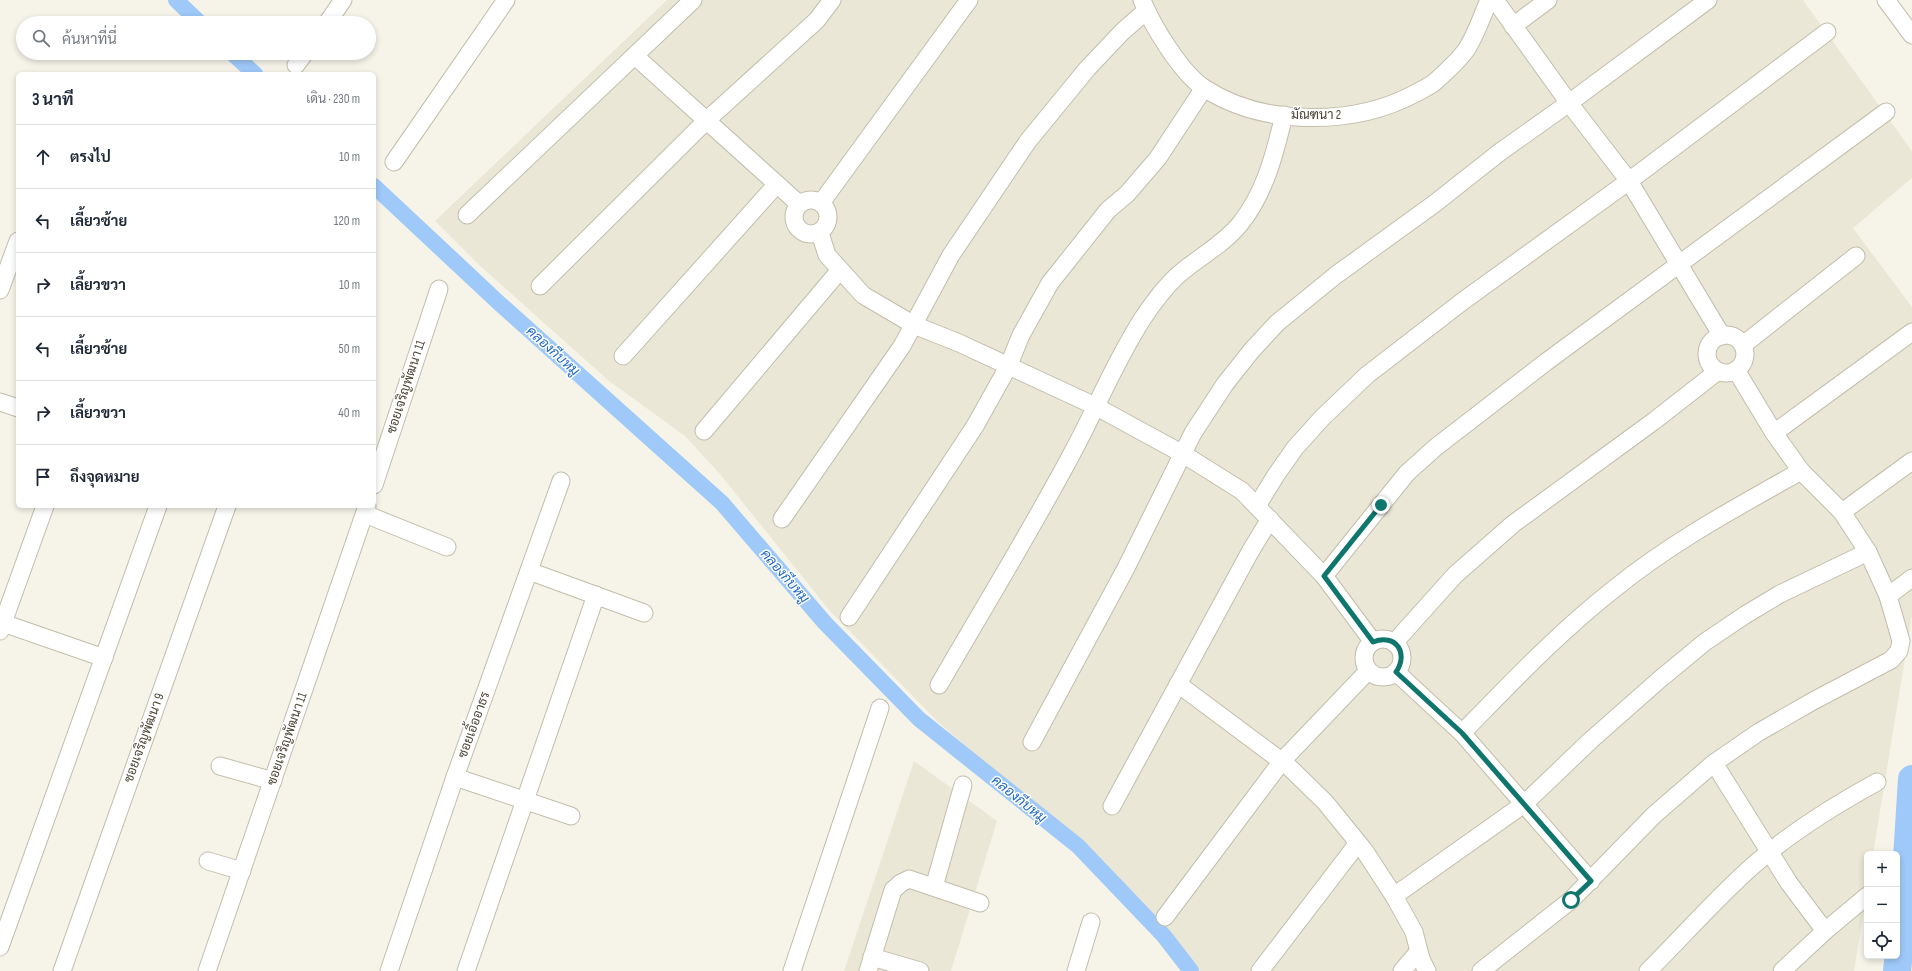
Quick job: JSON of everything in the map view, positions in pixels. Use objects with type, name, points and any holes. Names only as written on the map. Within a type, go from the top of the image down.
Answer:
[{"type":"street","points":[[331,16],[343,0]]},
{"type":"street","points":[[394,162],[506,0]]},
{"type":"street","points":[[467,215],[636,56],[693,0]]},
{"type":"street","points":[[540,286],[707,120],[818,20],[832,0]]},
{"type":"street","points":[[821,203],[969,0]]},
{"type":"street","name":"มัณฑนา 2","points":[[1144,6],[1175,57],[1187,72],[1204,88],[1249,108],[1284,115],[1332,118],[1372,111],[1400,101],[1435,82],[1466,49],[1489,0]]},
{"type":"street","points":[[1495,0],[1569,103],[1629,181],[1722,336]]},
{"type":"street","points":[[1513,26],[1548,0]]},
{"type":"street","points":[[1032,742],[1126,568],[1193,433],[1225,384],[1252,350],[1277,323],[1336,275],[1434,204],[1500,152],[1708,0]]},
{"type":"street","points":[[1886,0],[1912,35]]},
{"type":"street","points":[[782,519],[902,346],[951,254],[1028,141],[1087,69],[1144,6]]},
{"type":"street","points":[[1257,506],[1295,448],[1322,418],[1367,375],[1463,301],[1629,181],[1828,32]]},
{"type":"street","points":[[636,56],[800,204]]},
{"type":"street","points":[[849,617],[975,426],[1008,367],[1021,335],[1050,284],[1108,210],[1127,194],[1158,158],[1204,88]]},
{"type":"street","points":[[1324,576],[1407,473],[1436,447],[1546,362],[1680,265],[1886,112]]},
{"type":"street","points":[[939,685],[1077,444],[1095,406],[1129,343],[1157,298],[1176,277],[1207,254],[1240,225],[1252,206],[1263,187],[1268,174],[1284,115]]},
{"type":"street","points":[[623,356],[777,184]]},
{"type":"street","points":[[814,200],[821,203],[826,208],[828,222],[820,233],[812,235],[805,234],[799,230],[795,224],[794,217],[795,210],[800,204],[806,201],[814,200]]},
{"type":"street","points":[[820,233],[827,255],[863,295],[914,326],[959,343],[1095,406],[1183,454],[1242,491],[1324,576],[1373,642]]},
{"type":"street","points":[[0,290],[16,246]]},
{"type":"street","points":[[1743,345],[1856,256]]},
{"type":"street","points":[[704,431],[840,270]]},
{"type":"street","name":"ซอยเจริญพัฒนา 11","points":[[376,479],[438,289]]},
{"type":"street","points":[[1774,433],[1912,332]]},
{"type":"street","points":[[1722,336],[1734,337],[1743,345],[1744,359],[1736,370],[1730,372],[1718,371],[1708,360],[1710,345],[1715,339],[1722,336]]},
{"type":"street","points":[[1481,971],[1571,900],[1654,815],[1714,763],[1772,724],[1813,700],[1891,660],[1899,651],[1901,641],[1888,596],[1868,552],[1842,512],[1801,470],[1774,433],[1736,370]]},
{"type":"street","points":[[1394,643],[1455,575],[1513,524],[1654,422],[1718,371]]},
{"type":"street","points":[[0,402],[16,407]]},
{"type":"street","points":[[1842,512],[1912,461]]},
{"type":"street","points":[[1462,733],[1525,667],[1614,588],[1673,546],[1716,518],[1801,470]]},
{"type":"street","name":"ซอยเอิ้ออาธร","points":[[389,971],[455,777],[561,481]]},
{"type":"street","points":[[44,508],[1,625],[104,658]]},
{"type":"street","points":[[0,947],[157,508]]},
{"type":"street","name":"ซอยเจริญพัฒนา 9","points":[[62,971],[226,508]]},
{"type":"street","points":[[366,510],[447,547]]},
{"type":"street","name":"ซอยเจริญพัฒนา 11","points":[[207,971],[366,510]]},
{"type":"street","points":[[1112,806],[1250,552],[1270,519]]},
{"type":"street","points":[[1394,896],[1524,804],[1648,690],[1706,642],[1745,615],[1780,594],[1868,552]]},
{"type":"street","points":[[529,571],[644,613]]},
{"type":"street","points":[[1888,596],[1912,578]]},
{"type":"street","points":[[466,971],[596,595]]},
{"type":"street","points":[[1384,639],[1394,643],[1400,649],[1402,657],[1401,665],[1396,672],[1382,678],[1374,676],[1368,671],[1365,664],[1364,655],[1367,648],[1373,642],[1384,639]]},
{"type":"street","points":[[1165,917],[1282,761],[1368,671]]},
{"type":"street","points":[[1396,672],[1462,733],[1591,881]]},
{"type":"street","points":[[1178,684],[1240,728],[1282,761],[1325,802],[1358,843],[1394,896],[1414,932],[1419,951],[1427,971]]},
{"type":"street","points":[[792,971],[880,708]]},
{"type":"street","points":[[1714,763],[1789,883],[1825,931]]},
{"type":"street","points":[[220,766],[273,781]]},
{"type":"street","points":[[455,777],[571,816]]},
{"type":"street","points":[[1648,971],[1707,908],[1748,870],[1824,813],[1877,782]]},
{"type":"street","points":[[934,887],[963,785]]},
{"type":"street","points":[[1260,971],[1358,843]]},
{"type":"street","points":[[208,861],[242,871]]},
{"type":"street","points":[[920,971],[870,964],[894,890],[901,883],[909,879],[980,903]]},
{"type":"street","points":[[1782,971],[1825,931],[1864,898]]},
{"type":"street","points":[[1076,971],[1091,922]]},
{"type":"street","points":[[1402,971],[1419,951]]},
{"type":"shaded area","points":[[667,0],[1803,0],[1912,151],[1912,178],[1853,228],[1912,307],[1912,616],[1873,851],[1864,851],[1864,910],[1854,971],[1194,971],[1114,875],[938,722],[830,611],[719,473],[685,436],[609,381],[477,263],[435,221]]},
{"type":"shaded area","points":[[914,761],[997,821],[951,971],[844,971]]},
{"type":"waterway","name":"คลองกีบหมู","points":[[176,0],[193,16]]},
{"type":"waterway","name":"คลองกีบหมู","points":[[240,60],[253,72]]},
{"type":"waterway","name":"คลองกีบหมู","points":[[376,188],[499,303],[722,503],[825,623],[919,719],[1078,846],[1164,936],[1191,971]]},
{"type":"waterway","points":[[1897,971],[1904,906],[1912,779]]},
{"type":"route","points":[[1381,505],[1324,576],[1373,642],[1384,639],[1390,640],[1400,649],[1402,657],[1401,665],[1396,672],[1462,733],[1591,881],[1571,900]]}]
